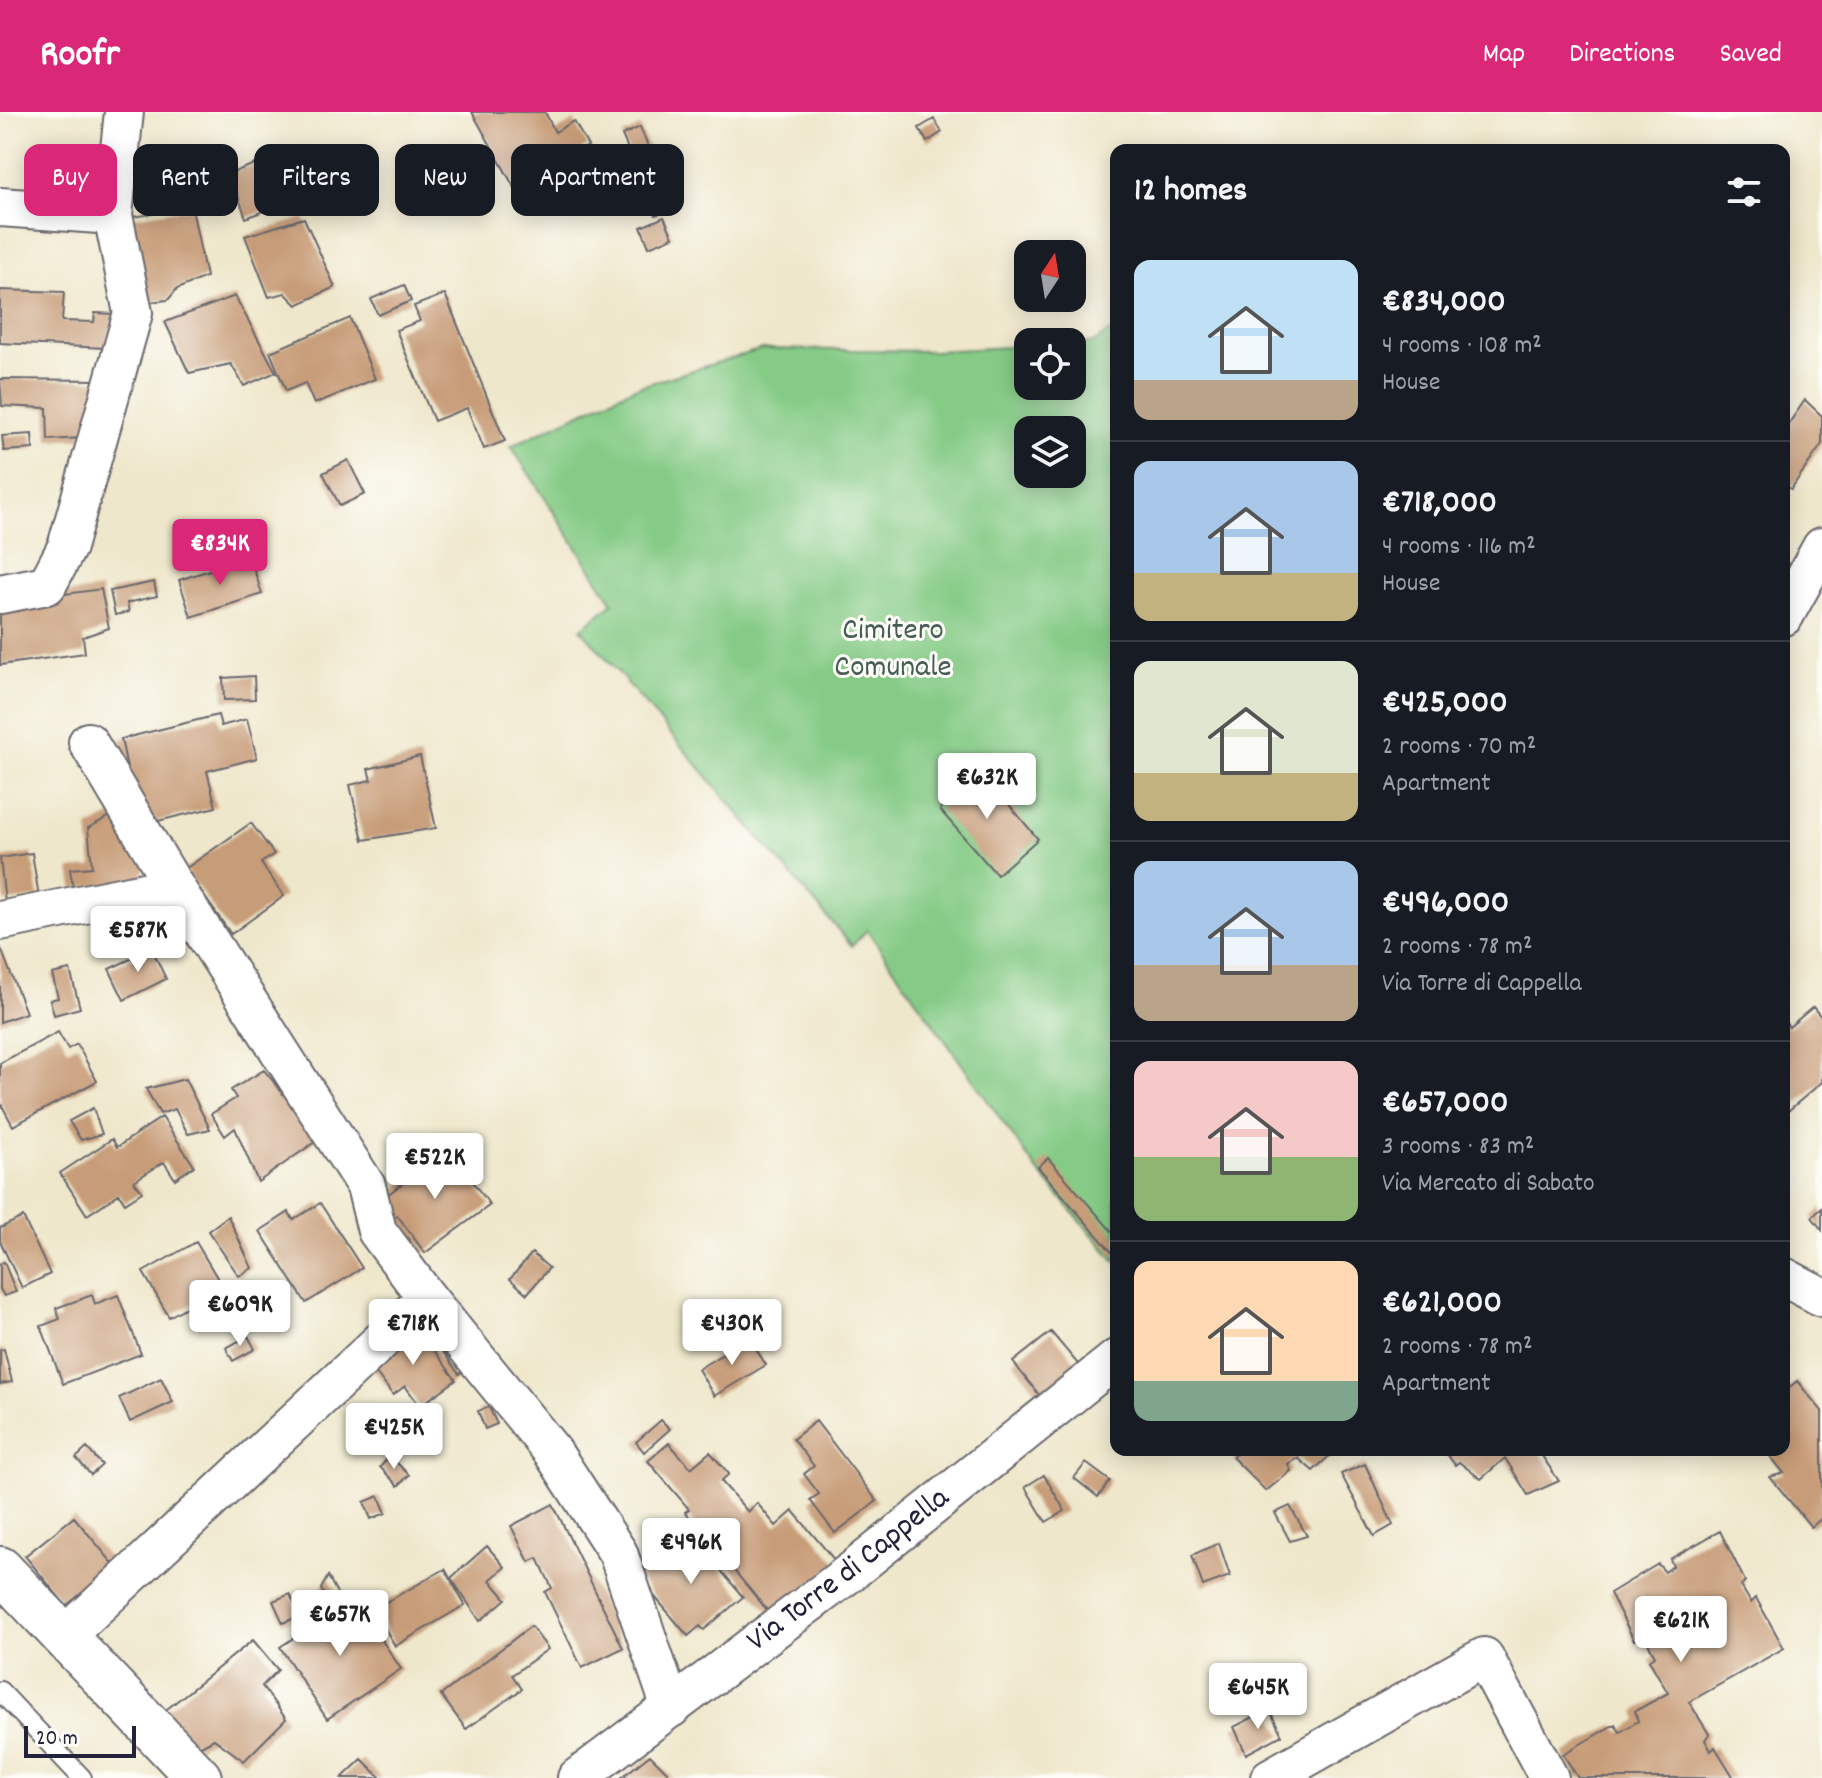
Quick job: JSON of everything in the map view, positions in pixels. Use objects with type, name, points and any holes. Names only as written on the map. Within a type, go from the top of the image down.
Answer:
[{"type":"street","points":[[117,178],[124,112]]},
{"type":"street","points":[[0,207],[24,209]]},
{"type":"street","points":[[0,594],[47,585],[67,547],[133,313],[113,216]]},
{"type":"street","points":[[1790,605],[1822,547]]},
{"type":"street","points":[[88,742],[174,886],[366,1186],[377,1231],[427,1298],[552,1451],[618,1553],[671,1708]]},
{"type":"street","points":[[0,921],[174,886]]},
{"type":"street","points":[[1790,1280],[1822,1297]]},
{"type":"street","points":[[64,1637],[427,1298]]},
{"type":"street","name":"Via Torre di Cappella","points":[[577,1778],[864,1562],[1110,1364]]},
{"type":"street","points":[[0,1569],[199,1778]]},
{"type":"street","points":[[1270,1778],[1484,1657],[1549,1778]]},
{"type":"lane","points":[[0,1691],[82,1778]]},
{"type":"green space","name":"Cimitero Comunale","points":[[1110,332],[1110,1255],[1036,1169],[867,930],[852,946],[581,629],[613,603],[511,446],[631,389],[762,349],[934,351],[1014,347],[1014,400],[1086,400],[1086,343],[1093,343]]},
{"type":"building","points":[[472,112],[545,112],[555,132],[574,121],[587,144],[511,144],[511,182],[495,153],[495,144],[490,144]]},
{"type":"building","points":[[934,119],[942,132],[927,142],[919,128]]},
{"type":"building","points":[[640,127],[647,144],[626,144],[622,135]]},
{"type":"building","points":[[254,164],[254,215],[246,218],[238,196],[238,170]]},
{"type":"building","points":[[194,216],[206,277],[177,289],[168,300],[140,303],[119,219]]},
{"type":"building","points":[[664,217],[673,237],[649,247],[641,227]]},
{"type":"building","points":[[304,218],[335,287],[297,305],[285,293],[269,297],[245,236]]},
{"type":"building","points":[[404,285],[411,301],[378,315],[371,299]]},
{"type":"building","points":[[0,290],[64,292],[62,321],[94,322],[95,313],[115,314],[106,348],[0,343]]},
{"type":"building","points":[[445,294],[505,441],[484,449],[467,408],[434,421],[396,330],[420,321],[414,306]]},
{"type":"building","points":[[235,296],[276,372],[244,386],[231,364],[189,373],[165,322]]},
{"type":"building","points":[[350,318],[375,379],[314,404],[305,383],[286,391],[270,352]]},
{"type":"building","points":[[0,379],[99,380],[82,438],[48,440],[47,408],[2,406]]},
{"type":"building","points":[[1805,400],[1822,416],[1822,444],[1791,489],[1790,488],[1790,422]]},
{"type":"building","points":[[32,434],[33,449],[4,451],[2,436]]},
{"type":"building","points":[[348,460],[365,494],[340,506],[323,473]]},
{"type":"building","points":[[250,557],[262,594],[191,617],[179,580]]},
{"type":"building","points":[[154,582],[157,596],[127,603],[129,612],[115,615],[110,591]]},
{"type":"building","points":[[101,589],[109,628],[83,637],[85,653],[0,665],[0,603]]},
{"type":"building","points":[[254,676],[255,699],[224,700],[223,678]]},
{"type":"building","points":[[218,715],[221,726],[247,719],[257,758],[207,771],[216,807],[158,821],[151,819],[133,796],[121,739]]},
{"type":"building","points":[[420,756],[436,828],[363,840],[350,785],[371,780],[368,769]]},
{"type":"building","points":[[980,770],[1038,839],[997,875],[940,810],[947,789],[965,774]]},
{"type":"building","points":[[112,815],[147,864],[138,881],[73,888],[70,869],[92,867],[88,828]]},
{"type":"building","points":[[251,823],[274,854],[261,863],[284,896],[231,934],[185,869]]},
{"type":"building","points":[[32,853],[39,897],[5,902],[0,858]]},
{"type":"building","points":[[0,946],[26,1013],[0,1022]]},
{"type":"building","points":[[152,949],[166,979],[124,1000],[109,969]]},
{"type":"building","points":[[70,970],[80,1008],[54,1015],[50,1000],[58,998],[52,974]]},
{"type":"building","points":[[1813,1007],[1822,1018],[1822,1082],[1790,1109],[1790,1026]]},
{"type":"building","points":[[58,1032],[68,1049],[77,1044],[97,1081],[13,1126],[0,1102],[0,1063]]},
{"type":"building","points":[[264,1070],[319,1139],[258,1182],[235,1128],[225,1136],[211,1114],[236,1098],[231,1090]]},
{"type":"building","points":[[185,1079],[210,1129],[188,1134],[175,1109],[160,1114],[146,1089]]},
{"type":"building","points":[[93,1108],[102,1134],[81,1140],[69,1121]]},
{"type":"building","points":[[162,1117],[194,1166],[175,1179],[164,1162],[134,1181],[142,1192],[125,1203],[119,1194],[87,1215],[60,1173],[112,1139],[117,1147]]},
{"type":"building","points":[[448,1149],[490,1205],[425,1253],[397,1215],[387,1222],[374,1205]]},
{"type":"building","points":[[1048,1158],[1110,1229],[1110,1250],[1038,1167]]},
{"type":"building","points":[[320,1203],[362,1268],[306,1303],[260,1231],[289,1212],[293,1220]]},
{"type":"building","points":[[1822,1208],[1822,1230],[1812,1217]]},
{"type":"building","points":[[228,1216],[252,1268],[239,1276],[208,1231]]},
{"type":"building","points":[[23,1217],[50,1274],[22,1288],[0,1241],[0,1228]]},
{"type":"building","points":[[196,1242],[222,1286],[169,1317],[143,1272]]},
{"type":"building","points":[[532,1253],[549,1268],[527,1294],[510,1279]]},
{"type":"building","points":[[4,1262],[16,1292],[4,1296],[0,1289],[0,1264]]},
{"type":"building","points":[[92,1295],[95,1304],[118,1295],[141,1354],[63,1384],[41,1326],[60,1319],[56,1308]]},
{"type":"building","points":[[413,1322],[456,1380],[420,1406],[405,1386],[393,1395],[370,1365]]},
{"type":"building","points":[[1051,1332],[1083,1370],[1044,1401],[1013,1362]]},
{"type":"building","points":[[248,1336],[255,1349],[233,1361],[226,1348]]},
{"type":"building","points":[[749,1338],[766,1365],[714,1396],[698,1369]]},
{"type":"building","points":[[452,1341],[470,1366],[459,1374],[441,1349]]},
{"type":"building","points":[[4,1349],[12,1382],[0,1384],[0,1350]]},
{"type":"building","points":[[161,1378],[173,1402],[130,1422],[119,1398]]},
{"type":"building","points":[[1797,1381],[1822,1411],[1822,1518],[1811,1527],[1770,1477],[1784,1473],[1770,1456],[1790,1456],[1790,1387]]},
{"type":"building","points":[[489,1407],[497,1424],[485,1429],[478,1411]]},
{"type":"building","points":[[661,1420],[670,1429],[644,1452],[636,1442]]},
{"type":"building","points":[[816,1421],[877,1501],[835,1533],[810,1500],[819,1494],[804,1474],[814,1466],[793,1439]]},
{"type":"building","points":[[669,1443],[691,1468],[710,1452],[729,1474],[721,1481],[748,1512],[757,1503],[776,1526],[793,1511],[836,1562],[772,1616],[685,1512],[689,1509],[648,1461]]},
{"type":"building","points":[[87,1448],[102,1465],[91,1475],[76,1458]]},
{"type":"building","points":[[390,1456],[409,1475],[398,1486],[380,1467]]},
{"type":"building","points":[[1329,1456],[1313,1471],[1298,1458],[1288,1464],[1291,1471],[1266,1491],[1232,1457]]},
{"type":"building","points":[[1448,1456],[1542,1456],[1559,1481],[1528,1495],[1505,1458],[1481,1479],[1459,1462],[1455,1465]]},
{"type":"building","points":[[1086,1463],[1110,1481],[1098,1497],[1074,1478]]},
{"type":"building","points":[[1365,1464],[1393,1525],[1374,1536],[1341,1474]]},
{"type":"building","points":[[1044,1475],[1065,1511],[1046,1522],[1025,1487]]},
{"type":"building","points":[[379,1496],[386,1513],[371,1519],[364,1502]]},
{"type":"building","points":[[553,1504],[623,1648],[582,1668],[545,1592],[552,1588],[538,1558],[529,1562],[511,1526]]},
{"type":"building","points":[[1290,1506],[1307,1536],[1290,1541],[1275,1513]]},
{"type":"building","points":[[74,1517],[115,1566],[66,1606],[25,1556]]},
{"type":"building","points":[[1720,1531],[1745,1581],[1741,1586],[1751,1603],[1756,1598],[1784,1648],[1689,1702],[1709,1734],[1705,1740],[1711,1751],[1715,1747],[1734,1778],[1578,1778],[1563,1754],[1615,1724],[1620,1732],[1638,1721],[1635,1711],[1668,1693],[1649,1660],[1655,1656],[1645,1637],[1634,1640],[1610,1593],[1658,1564],[1665,1572],[1673,1566],[1670,1559]]},
{"type":"building","points":[[690,1533],[743,1597],[704,1630],[700,1626],[688,1636],[638,1577]]},
{"type":"building","points":[[1219,1543],[1230,1576],[1203,1586],[1192,1555]]},
{"type":"building","points":[[487,1546],[505,1567],[490,1580],[506,1599],[480,1621],[451,1578]]},
{"type":"building","points":[[445,1569],[465,1605],[395,1646],[374,1609]]},
{"type":"building","points":[[328,1576],[338,1595],[327,1600],[321,1589]]},
{"type":"building","points":[[290,1594],[300,1616],[283,1623],[273,1601]]},
{"type":"building","points":[[354,1598],[401,1669],[327,1719],[280,1647]]},
{"type":"building","points":[[531,1626],[548,1649],[512,1675],[522,1689],[466,1729],[441,1695]]},
{"type":"building","points":[[253,1640],[278,1670],[262,1686],[286,1719],[244,1761],[214,1739],[199,1747],[162,1713]]},
{"type":"building","points":[[1269,1709],[1282,1735],[1246,1754],[1234,1727]]},
{"type":"building","points":[[650,1755],[673,1778],[621,1778]]},
{"type":"building","points":[[362,1759],[381,1778],[342,1778]]}]
